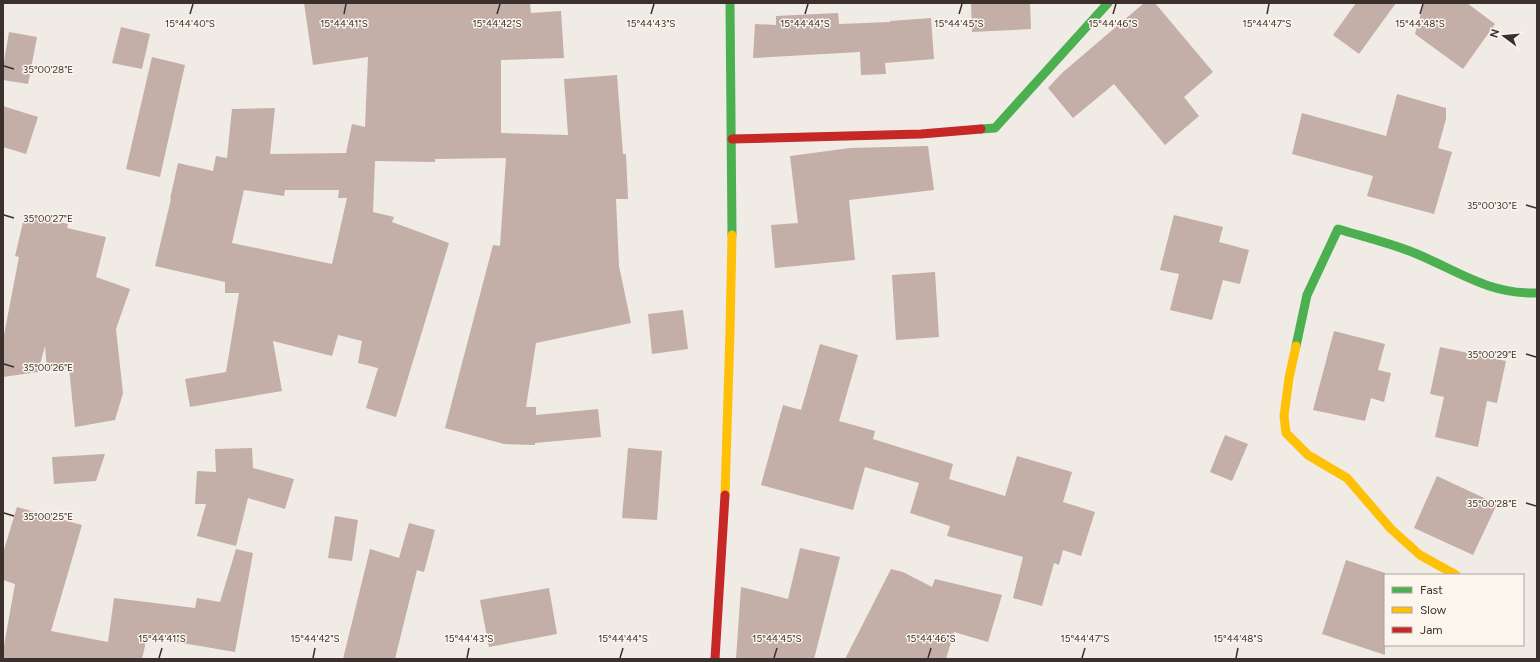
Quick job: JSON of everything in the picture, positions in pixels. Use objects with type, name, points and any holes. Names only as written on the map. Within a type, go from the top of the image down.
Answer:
[{"type":"street","points":[[716,659],[728,446],[732,139],[730,3]]},
{"type":"street","points":[[732,139],[921,134],[995,128],[1108,3]]},
{"type":"street","points":[[1454,574],[1420,556],[1392,529],[1347,478],[1308,455],[1286,433],[1284,416],[1289,378],[1307,295],[1338,229],[1415,254],[1494,289],[1509,293],[1537,293]]},
{"type":"building","points":[[304,3],[530,3],[531,13],[561,11],[564,58],[501,60],[501,133],[568,135],[564,79],[617,75],[623,154],[626,154],[628,199],[616,199],[619,266],[631,323],[536,343],[526,407],[536,407],[536,415],[598,409],[601,437],[535,443],[535,445],[504,444],[445,428],[493,245],[500,246],[506,158],[435,159],[435,162],[375,161],[373,212],[394,217],[392,222],[449,243],[396,417],[366,408],[378,368],[358,363],[362,341],[338,335],[332,356],[273,341],[282,391],[190,407],[185,379],[226,372],[239,293],[225,293],[225,282],[155,266],[178,163],[213,171],[216,156],[227,158],[232,109],[275,108],[270,154],[346,153],[352,124],[365,127],[368,57],[313,65]],"holes":[[[244,190],[284,196],[285,190],[339,190],[338,198],[347,198],[332,264],[232,243]]]},
{"type":"building","points":[[971,3],[1030,3],[1031,29],[972,32]]},
{"type":"building","points":[[1144,3],[1155,3],[1213,72],[1184,97],[1199,116],[1165,145],[1114,84],[1073,118],[1048,88],[1062,73]]},
{"type":"building","points":[[1356,3],[1396,3],[1359,54],[1333,35]]},
{"type":"building","points":[[1424,3],[1467,3],[1495,24],[1463,69],[1415,34]]},
{"type":"building","points":[[838,13],[839,24],[890,22],[931,18],[934,59],[885,63],[886,74],[861,75],[860,52],[753,58],[755,24],[776,25],[776,16]]},
{"type":"building","points":[[121,27],[150,34],[142,69],[112,63]]},
{"type":"building","points":[[9,32],[37,37],[28,84],[3,80],[3,67]]},
{"type":"building","points":[[152,57],[185,65],[160,177],[126,169]]},
{"type":"building","points":[[1397,94],[1446,108],[1446,119],[1438,148],[1452,152],[1434,214],[1367,196],[1373,176],[1292,154],[1302,113],[1386,136]]},
{"type":"building","points":[[3,106],[38,117],[26,154],[3,147]]},
{"type":"building","points":[[928,146],[934,190],[849,200],[855,260],[775,268],[771,225],[798,223],[790,156],[850,148]]},
{"type":"building","points":[[25,214],[68,224],[67,228],[106,237],[96,277],[130,289],[116,329],[123,393],[115,420],[75,427],[69,368],[47,371],[45,346],[38,372],[3,377],[3,340],[19,257],[15,256]]},
{"type":"building","points":[[1174,215],[1223,227],[1219,242],[1249,250],[1240,284],[1223,280],[1212,320],[1170,310],[1179,274],[1160,270]]},
{"type":"building","points":[[935,272],[939,337],[896,340],[892,275]]},
{"type":"building","points":[[683,310],[688,349],[652,354],[648,314]]},
{"type":"building","points":[[1334,331],[1385,344],[1378,370],[1391,373],[1384,402],[1371,398],[1365,421],[1313,410]]},
{"type":"building","points":[[820,344],[858,355],[839,421],[875,431],[873,439],[953,464],[949,479],[1005,496],[1017,456],[1072,472],[1063,502],[1095,512],[1081,556],[1063,550],[1059,565],[1054,563],[1042,606],[1013,598],[1023,557],[947,536],[950,526],[910,513],[919,483],[865,467],[853,510],[761,485],[783,405],[801,410]]},
{"type":"building","points":[[1440,347],[1506,361],[1497,403],[1487,401],[1478,447],[1435,437],[1444,397],[1430,394]]},
{"type":"building","points":[[1225,435],[1248,444],[1232,481],[1210,472]]},
{"type":"building","points":[[252,448],[253,468],[294,479],[285,509],[248,498],[236,546],[197,536],[206,504],[195,504],[197,471],[216,472],[215,449]]},
{"type":"building","points":[[628,448],[662,451],[657,520],[622,518]]},
{"type":"building","points":[[105,454],[96,481],[54,484],[52,457]]},
{"type":"building","points":[[1437,476],[1497,504],[1473,555],[1414,528]]},
{"type":"building","points":[[17,507],[82,525],[51,631],[108,642],[114,598],[195,608],[197,598],[220,602],[236,549],[253,553],[235,652],[147,637],[142,659],[3,659],[3,651],[15,584],[3,580],[3,553]]},
{"type":"building","points":[[335,516],[358,520],[352,561],[328,558]]},
{"type":"building","points":[[409,523],[435,530],[424,572],[417,570],[395,659],[343,659],[370,549],[399,558]]},
{"type":"building","points":[[800,548],[840,557],[814,659],[736,659],[741,587],[788,599]]},
{"type":"building","points":[[1346,560],[1385,573],[1385,655],[1322,634]]},
{"type":"building","points":[[891,569],[903,572],[932,587],[935,579],[1002,595],[988,642],[954,632],[946,659],[845,659]]},
{"type":"building","points":[[549,588],[557,634],[489,647],[480,600]]},
{"type":"traffic: fast","points":[[730,3],[732,235]]},
{"type":"traffic: fast","points":[[981,129],[995,128],[1108,3]]},
{"type":"traffic: fast","points":[[1296,346],[1307,295],[1338,229],[1407,250],[1489,286],[1504,290],[1537,293]]},
{"type":"traffic: slow","points":[[725,495],[732,235]]},
{"type":"traffic: slow","points":[[1296,346],[1289,378],[1284,416],[1286,433],[1308,455],[1347,478],[1391,529],[1420,555],[1454,574]]},
{"type":"traffic: jam","points":[[732,139],[921,134],[981,129]]},
{"type":"traffic: jam","points":[[715,659],[725,495]]}]
